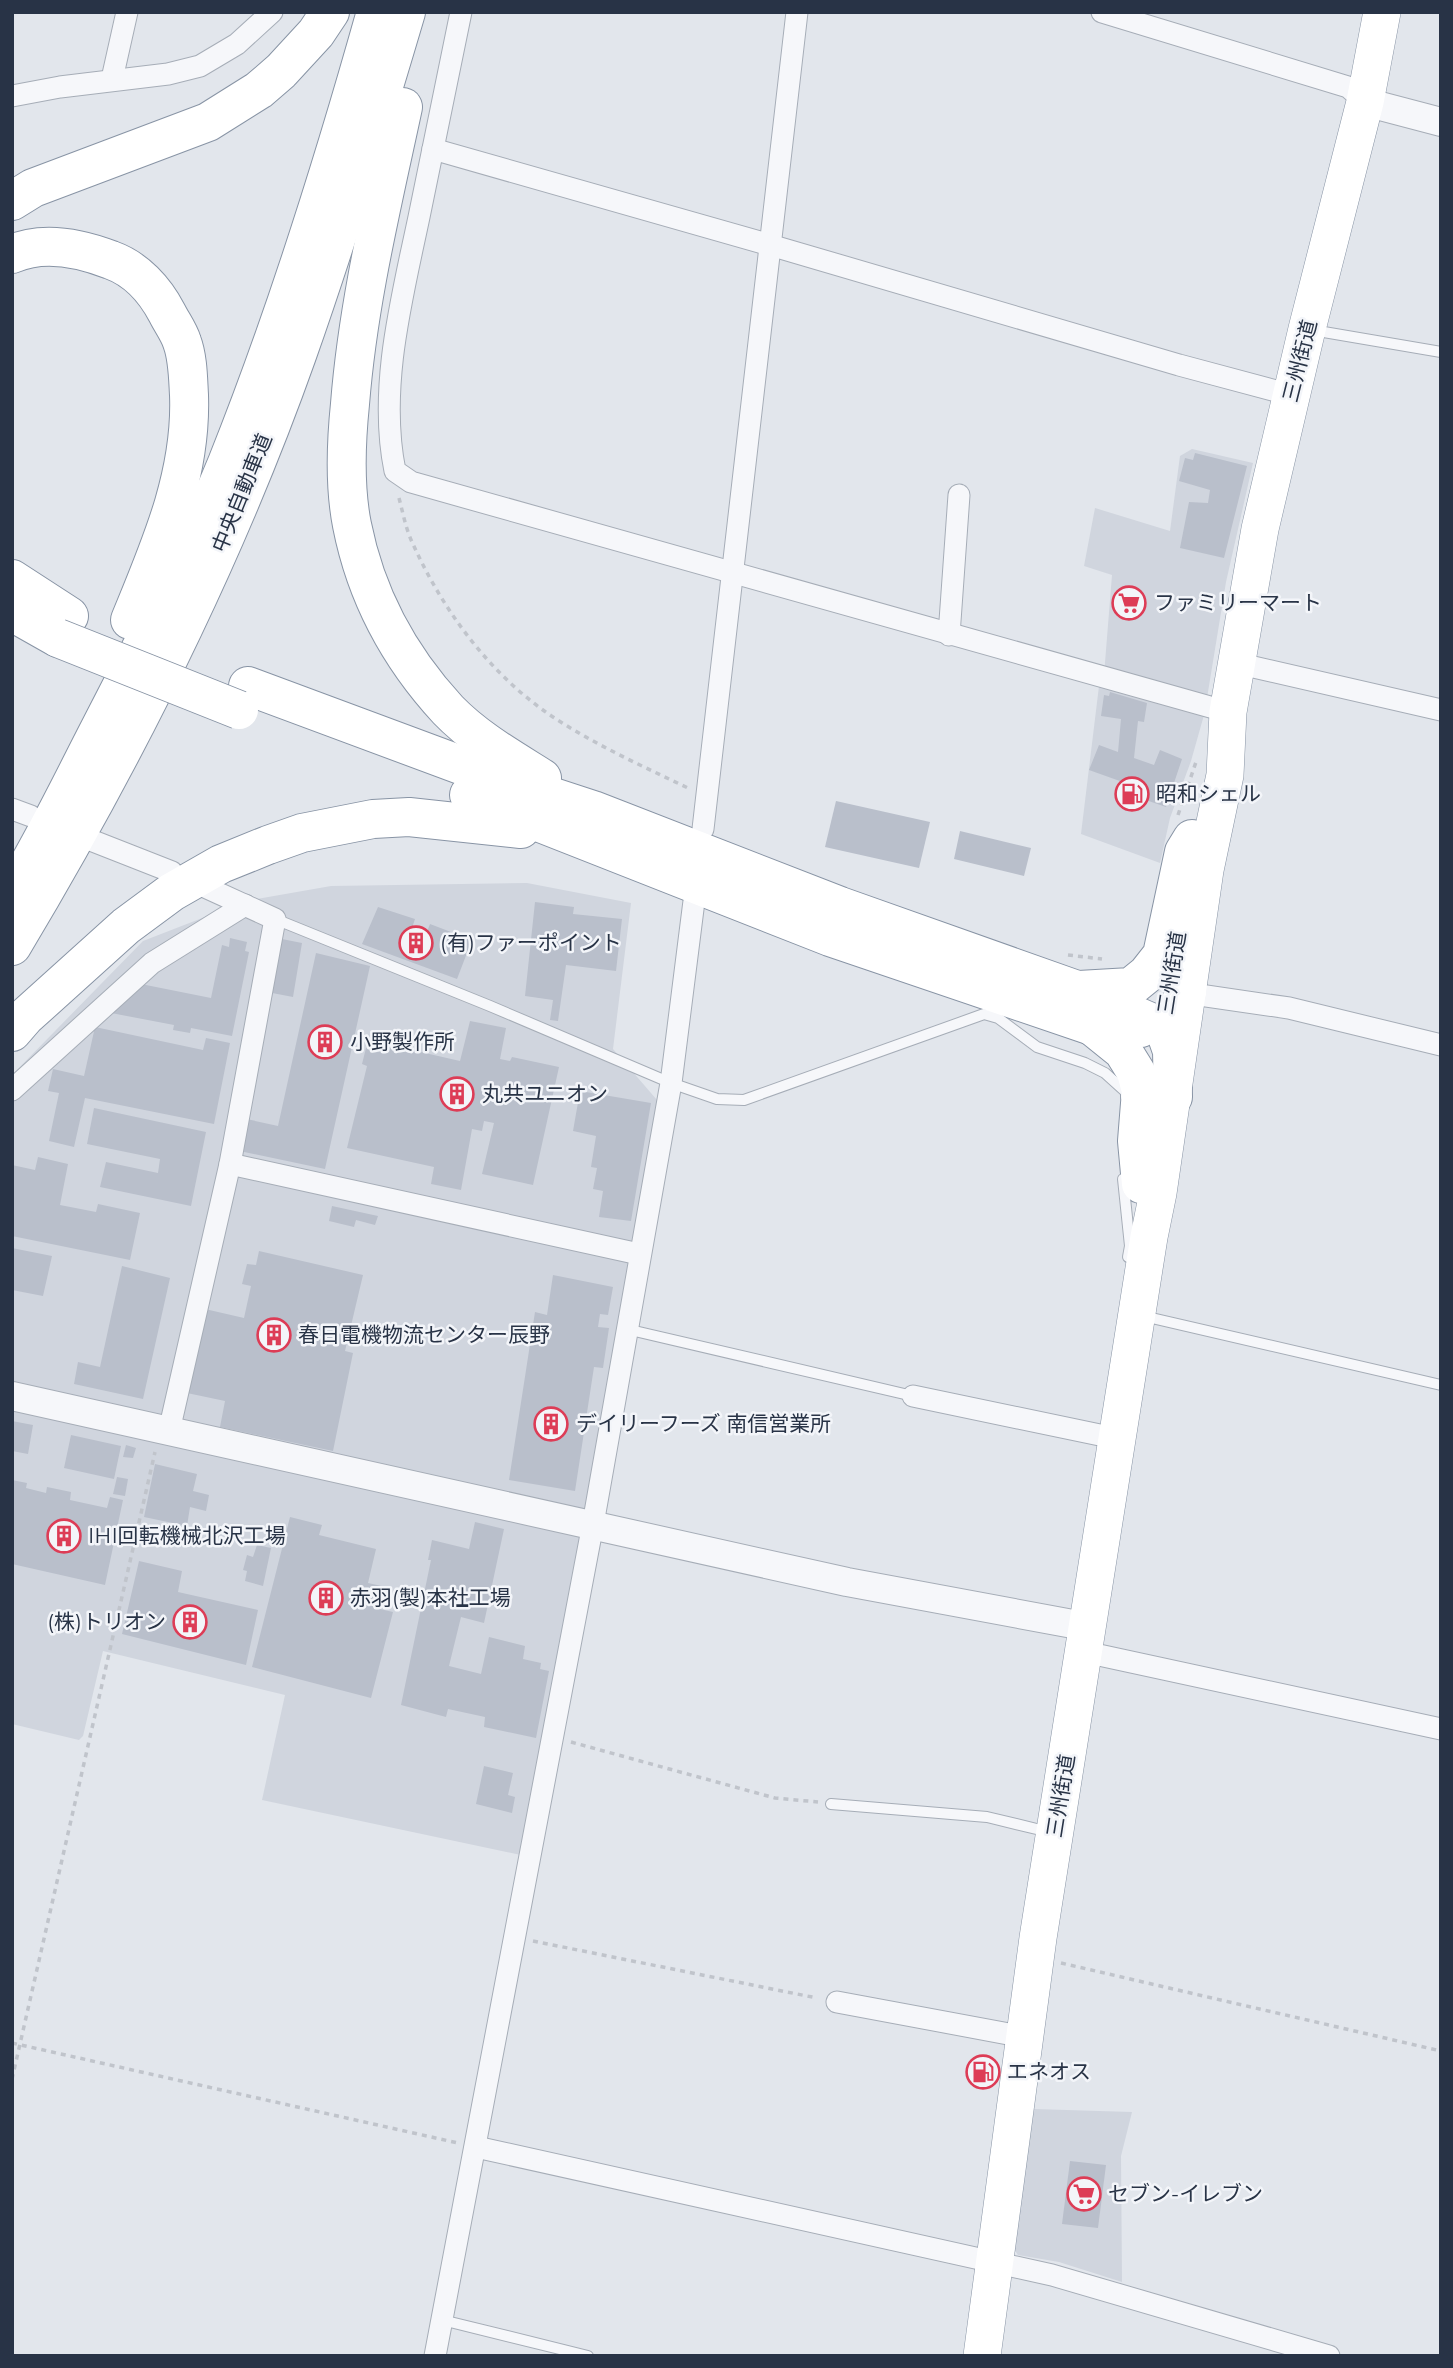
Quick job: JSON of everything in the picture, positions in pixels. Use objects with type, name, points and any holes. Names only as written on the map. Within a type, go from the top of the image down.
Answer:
[{"type":"highway","points":[[12,201],[33,188],[208,122],[260,90],[316,33],[330,12]]},
{"type":"highway","name":"中央自動車道","points":[[20,880],[57,817],[176,580],[226,464],[272,342],[335,155],[376,12]]},
{"type":"highway","name":"中央自動車道","points":[[12,946],[122,751],[200,592],[251,474],[296,357],[361,166],[406,12]]},
{"type":"highway","points":[[423,12],[355,343],[347,435],[351,523],[362,565],[376,605],[407,661],[449,711],[581,822],[830,937],[1092,1026],[1117,1029],[1164,1028]]},
{"type":"highway","name":"三州街道","points":[[1178,992],[1225,775],[1228,712],[1260,529],[1307,329],[1365,102],[1382,12]]},
{"type":"highway","points":[[12,254],[40,247],[83,249],[118,262],[150,287],[183,342],[190,417],[182,479],[162,541],[94,710],[51,798],[20,880]]},
{"type":"highway","points":[[12,579],[63,627]]},
{"type":"highway","points":[[12,612],[63,627],[244,698],[411,772],[581,822],[840,906],[1077,990],[1164,1028]]},
{"type":"highway","name":"三州街道","points":[[982,2356],[1036,1957],[1119,1439],[1130,1313],[1149,1237],[1173,1097],[1178,992],[1192,839],[1228,712]]},
{"type":"highway","points":[[12,1032],[25,1017],[126,926],[172,892],[221,864],[268,845],[302,833],[373,819],[410,817],[581,822]]},
{"type":"highway","points":[[1077,990],[1131,986],[1147,974],[1162,956],[1184,852],[1192,839]]},
{"type":"highway","points":[[1173,1097],[1172,1051],[1164,1028],[1178,992]]},
{"type":"highway","points":[[1092,1026],[1124,1051],[1136,1072],[1141,1091],[1132,1179]]},
{"type":"highway","name":"三州街道","points":[[1149,1237],[1132,1179],[1164,1028]]},
{"type":"street","points":[[112,79],[127,12]]},
{"type":"street","points":[[12,96],[112,79],[168,74],[200,66],[237,44],[272,12]]},
{"type":"street","points":[[461,12],[399,311],[392,370],[391,443],[395,471],[411,482],[1228,712]]},
{"type":"street","points":[[703,829],[797,12]]},
{"type":"street","points":[[1102,12],[1348,87],[1365,102],[1441,122]]},
{"type":"street","points":[[433,149],[1291,395]]},
{"type":"street","points":[[949,635],[959,495]]},
{"type":"street","points":[[1236,663],[1441,710]]},
{"type":"street","points":[[93,841],[172,873]]},
{"type":"street","points":[[165,1430],[230,1164],[275,919],[205,887]]},
{"type":"street","points":[[435,2356],[593,1524],[671,1083],[694,901]]},
{"type":"street","points":[[12,1090],[152,963],[245,905]]},
{"type":"street","points":[[1178,992],[1289,1008],[1441,1045]]},
{"type":"street","points":[[230,1164],[639,1254]]},
{"type":"street","points":[[12,1396],[847,1582],[1087,1639],[1282,1697],[1441,1730]]},
{"type":"street","points":[[914,1396],[1119,1439]]},
{"type":"street","points":[[837,2002],[1025,2037]]},
{"type":"street","points":[[475,2147],[1052,2275],[1329,2356]]},
{"type":"lane","points":[[1307,329],[1441,352]]},
{"type":"lane","points":[[275,919],[671,1083],[717,1099],[744,1100],[984,1014],[998,1018],[1037,1047],[1085,1063],[1105,1073],[1126,1092],[1126,1106]]},
{"type":"lane","points":[[1127,1272],[1132,1179]]},
{"type":"lane","points":[[1130,1313],[1441,1385]]},
{"type":"lane","points":[[626,1329],[914,1396]]},
{"type":"lane","points":[[831,1804],[987,1817],[1055,1833]]},
{"type":"lane","points":[[442,2320],[588,2356]]},
{"type":"path","points":[[395,471],[394,484],[412,542],[440,598],[474,643],[505,677],[530,701],[556,720],[611,751],[706,796]]},
{"type":"path","points":[[1063,955],[1109,959]]},
{"type":"path","points":[[12,2078],[165,1430]]},
{"type":"path","points":[[553,1737],[775,1798],[831,1804]]},
{"type":"path","points":[[515,1937],[837,2002]]},
{"type":"path","points":[[1036,1957],[1441,2051]]},
{"type":"path","points":[[12,2043],[475,2147]]},
{"type":"shaded area","points":[[1192,449],[1253,463],[1226,582],[1207,698],[1104,675],[1112,575],[1084,566],[1095,508],[1170,531],[1180,456]]},
{"type":"shaded area","name":"昭和シェル","points":[[1099,686],[1204,715],[1170,818],[1160,863],[1081,834]]},
{"type":"shaded area","points":[[527,883],[631,903],[613,1049],[657,1100],[592,1482],[521,1855],[262,1800],[285,1695],[103,1651],[83,1736],[79,1740],[12,1724],[12,1075],[143,941],[246,901],[331,886]]},
{"type":"shaded area","points":[[1034,2109],[1132,2112],[1121,2156],[1122,2282],[1059,2262],[1018,2255],[1013,2248]]},
{"type":"building","points":[[1195,453],[1247,466],[1224,558],[1180,548],[1189,502],[1208,503],[1210,490],[1179,481],[1185,458],[1193,460]]},
{"type":"building","points":[[1110,692],[1147,703],[1144,722],[1138,721],[1134,758],[1154,765],[1160,750],[1182,759],[1166,807],[1140,798],[1145,790],[1089,770],[1099,745],[1118,752],[1121,719],[1101,716],[1104,695],[1109,696]]},
{"type":"building","points":[[836,801],[930,822],[919,868],[825,847]]},
{"type":"building","points":[[960,831],[1031,848],[1024,876],[954,859]]},
{"type":"building","points":[[535,902],[574,907],[573,914],[622,919],[616,971],[566,965],[558,1021],[550,1020],[553,1000],[525,996]]},
{"type":"building","name":"(有)ファーポイント","points":[[378,907],[415,919],[409,937],[423,942],[430,924],[472,940],[457,979],[362,944]]},
{"type":"building","points":[[230,938],[247,942],[245,951],[249,952],[232,1036],[191,1028],[190,1033],[173,1030],[174,1025],[111,1013],[141,984],[211,998],[222,945],[229,947]]},
{"type":"building","points":[[277,938],[302,943],[293,997],[267,992]]},
{"type":"building","name":"小野製作所","points":[[316,953],[370,966],[325,1169],[235,1150],[242,1118],[278,1126]]},
{"type":"building","name":"丸共ユニオン","points":[[470,1021],[506,1028],[500,1059],[510,1061],[512,1057],[559,1067],[533,1185],[482,1174],[494,1123],[484,1121],[482,1131],[472,1129],[461,1190],[431,1184],[434,1167],[347,1148],[367,1066],[362,1064],[368,1040],[460,1061]]},
{"type":"building","points":[[95,1027],[203,1050],[206,1038],[230,1043],[214,1124],[85,1098],[74,1147],[49,1141],[59,1093],[48,1091],[53,1069],[84,1076]]},
{"type":"building","points":[[580,1091],[651,1103],[631,1221],[599,1217],[603,1191],[593,1189],[597,1168],[591,1167],[596,1136],[573,1131]]},
{"type":"building","points":[[94,1108],[206,1132],[191,1206],[100,1187],[106,1162],[158,1173],[160,1159],[87,1144]]},
{"type":"building","points":[[38,1157],[68,1164],[60,1205],[96,1212],[98,1204],[140,1213],[130,1260],[12,1236],[12,1165],[35,1170]]},
{"type":"building","points":[[332,1206],[378,1216],[375,1225],[356,1220],[354,1227],[329,1221]]},
{"type":"building","points":[[12,1248],[52,1256],[43,1296],[12,1290]]},
{"type":"building","name":"春日電機物流センター辰野","points":[[259,1251],[363,1275],[345,1351],[353,1353],[333,1451],[220,1427],[225,1401],[187,1393],[205,1309],[244,1318],[251,1286],[242,1284],[247,1264],[256,1265]]},
{"type":"building","points":[[122,1266],[170,1278],[143,1399],[74,1384],[78,1362],[100,1367]]},
{"type":"building","name":"デイリーフーズ 南信営業所","points":[[553,1275],[613,1287],[608,1315],[600,1314],[598,1327],[609,1328],[603,1368],[594,1367],[575,1491],[509,1480],[535,1312],[547,1315]]},
{"type":"building","points":[[12,1421],[33,1425],[28,1454],[12,1451]]},
{"type":"building","points":[[71,1435],[121,1446],[114,1479],[64,1468]]},
{"type":"building","points":[[126,1445],[136,1448],[133,1458],[123,1457]]},
{"type":"building","points":[[155,1464],[197,1474],[193,1491],[209,1495],[206,1511],[190,1507],[187,1526],[144,1517]]},
{"type":"building","points":[[117,1477],[128,1479],[125,1496],[113,1494]]},
{"type":"building","name":"IHI回転機械北沢工場","points":[[12,1480],[27,1483],[26,1488],[46,1493],[47,1487],[71,1492],[70,1500],[107,1508],[110,1497],[123,1500],[105,1585],[12,1564]]},
{"type":"building","name":"赤羽(製)本社工場","points":[[290,1517],[322,1525],[319,1535],[376,1549],[368,1583],[386,1587],[380,1609],[393,1612],[371,1698],[252,1667]]},
{"type":"building","points":[[475,1522],[504,1529],[484,1623],[461,1617],[449,1666],[481,1674],[489,1637],[525,1646],[523,1659],[541,1663],[540,1669],[549,1671],[536,1738],[484,1727],[485,1717],[448,1709],[446,1717],[401,1705],[431,1560],[428,1560],[432,1540],[469,1549]]},
{"type":"building","points":[[257,1545],[271,1548],[263,1586],[245,1581],[247,1571],[243,1570],[247,1555],[253,1557]]},
{"type":"building","name":"(株)トリオン","points":[[139,1561],[182,1571],[178,1592],[258,1610],[246,1665],[122,1634]]},
{"type":"building","points":[[484,1766],[513,1773],[508,1795],[515,1797],[512,1813],[476,1804]]},
{"type":"building","name":"セブン-イレブン","points":[[1070,2161],[1106,2165],[1098,2228],[1062,2224]]},
{"type":"place","name":"ファミリーマート","points":[[1129,603]]},
{"type":"place","name":"昭和シェル","points":[[1132,794]]},
{"type":"place","name":"(有)ファーポイント","points":[[416,943]]},
{"type":"place","name":"小野製作所","points":[[325,1042]]},
{"type":"place","name":"丸共ユニオン","points":[[457,1094]]},
{"type":"place","name":"春日電機物流センター辰野","points":[[274,1335]]},
{"type":"place","name":"デイリーフーズ 南信営業所","points":[[551,1424]]},
{"type":"place","name":"IHI回転機械北沢工場","points":[[64,1536]]},
{"type":"place","name":"赤羽(製)本社工場","points":[[326,1598]]},
{"type":"place","name":"(株)トリオン","points":[[190,1622]]},
{"type":"place","name":"エネオス","points":[[983,2072]]},
{"type":"place","name":"セブン-イレブン","points":[[1084,2194]]}]
